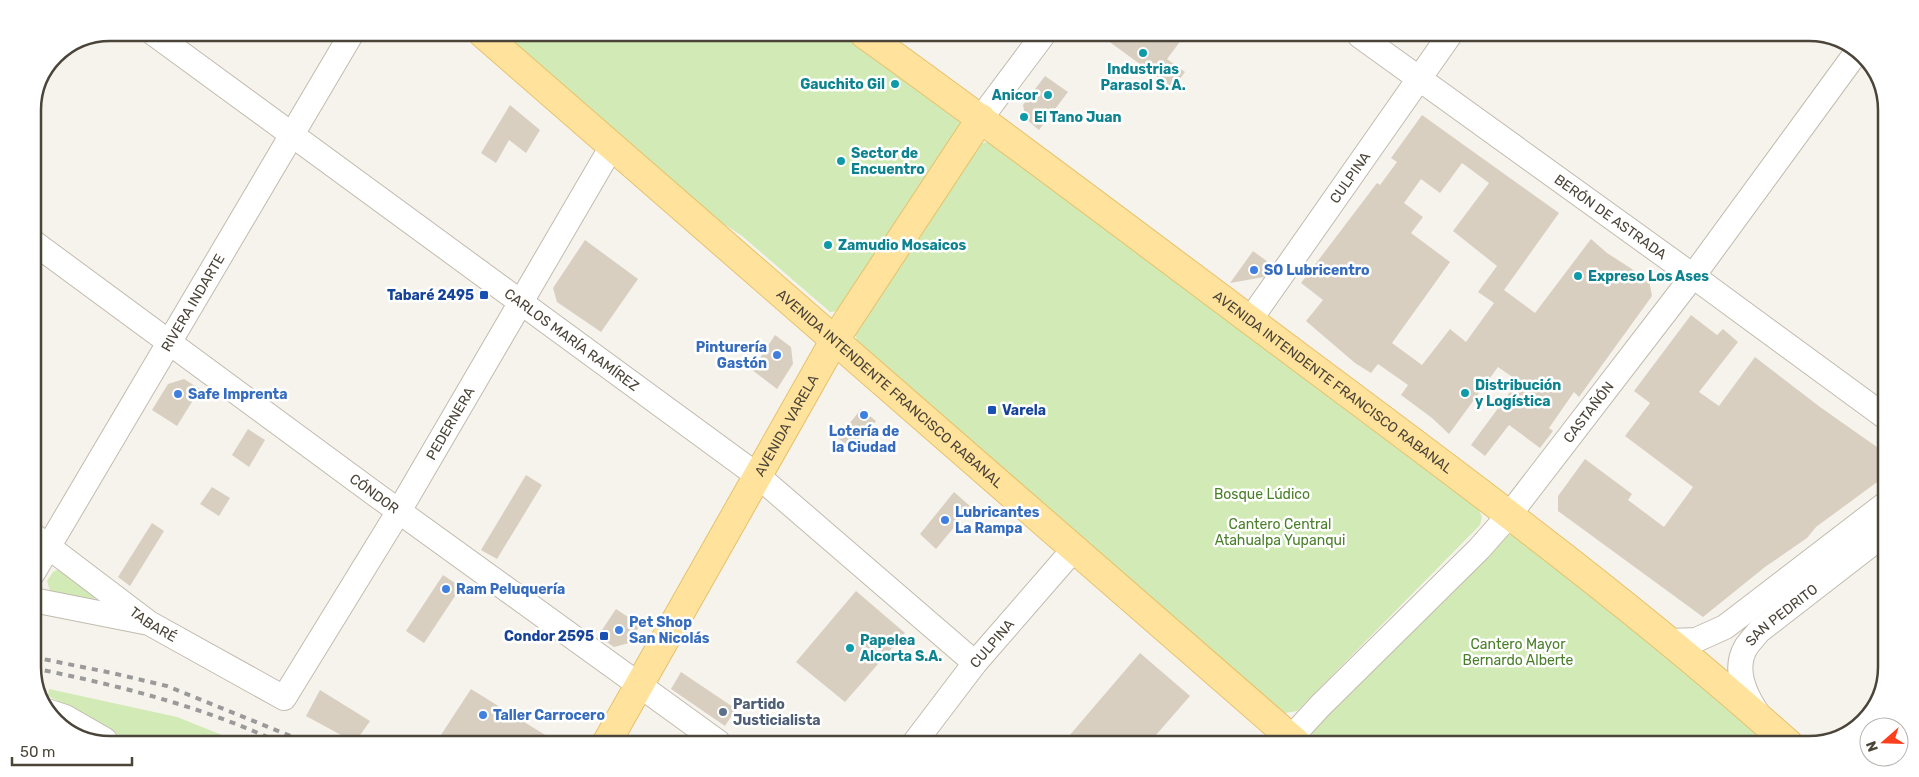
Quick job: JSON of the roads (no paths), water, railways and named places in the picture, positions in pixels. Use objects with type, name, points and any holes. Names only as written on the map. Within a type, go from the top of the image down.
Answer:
[{"type":"main road","name":"AVENIDA INTENDENTE FRANCISCO RABANAL","points":[[491,41],[1285,736]]},
{"type":"main road","name":"AVENIDA INTENDENTE FRANCISCO RABANAL","points":[[874,41],[981,118],[1510,514],[1670,641],[1781,736]]},
{"type":"main road","name":"AVENIDA VARELA","points":[[610,736],[834,341],[981,118]]},
{"type":"street","name":"CARLOS MARÍA RAMÍREZ","points":[[164,41],[758,476],[975,663]]},
{"type":"street","name":"RIVERA INDARTE","points":[[41,538],[168,343],[347,41]]},
{"type":"street","points":[[981,118],[1038,41]]},
{"type":"street","name":"BERÓN DE ASTRADA","points":[[1367,41],[1878,412]]},
{"type":"street","name":"CULPINA","points":[[1250,320],[1445,41]]},
{"type":"street","name":"CASTAÑÓN","points":[[1296,736],[1479,549],[1510,514],[1693,276],[1853,58]]},
{"type":"street","name":"PEDERNERA","points":[[284,698],[399,511],[612,146]]},
{"type":"street","name":"CÓNDOR","points":[[41,248],[168,343],[710,736]]},
{"type":"street","name":"SAN PEDRITO","points":[[1670,641],[1696,640],[1725,627],[1878,510]]},
{"type":"street","name":"SAN PEDRITO","points":[[1764,721],[1751,703],[1742,684],[1740,664],[1746,647],[1759,632],[1878,539]]},
{"type":"street","name":"TABARÉ","points":[[41,541],[149,623],[284,698]]},
{"type":"street","name":"CULPINA","points":[[920,736],[975,663],[1074,550]]},
{"type":"street","points":[[41,602],[149,623]]},
{"type":"street","points":[[62,715],[94,733]]},
{"type":"railway","points":[[41,659],[167,686],[291,736]]},
{"type":"railway","points":[[41,670],[156,697],[217,717],[265,736]]},
{"type":"place","name":"Industrias Parasol S. A.","points":[[1143,53]]},
{"type":"place","name":"Gauchito Gil","points":[[895,84]]},
{"type":"place","name":"Anicor","points":[[1048,95]]},
{"type":"place","name":"El Tano Juan","points":[[1024,117]]},
{"type":"place","name":"Sector de Encuentro","points":[[841,161]]},
{"type":"place","name":"Zamudio Mosaicos","points":[[828,245]]},
{"type":"place","name":"SO Lubricentro","points":[[1254,270]]},
{"type":"place","name":"Expreso Los Ases","points":[[1578,276]]},
{"type":"place","name":"Tabaré 2495","points":[[484,295]]},
{"type":"place","name":"Pinturería Gastón","points":[[777,355]]},
{"type":"place","name":"Distribución y Logística","points":[[1465,393]]},
{"type":"place","name":"Safe Imprenta","points":[[178,394]]},
{"type":"place","name":"Varela","points":[[992,410]]},
{"type":"place","name":"Lotería de la Ciudad","points":[[864,415]]},
{"type":"place","name":"Lubricantes La Rampa","points":[[945,520]]},
{"type":"place","name":"Ram Peluquería","points":[[446,589]]},
{"type":"place","name":"Pet Shop San Nicolás","points":[[619,630]]},
{"type":"place","name":"Condor 2595","points":[[604,636]]},
{"type":"place","name":"Papelea Alcorta S.A.","points":[[850,648]]},
{"type":"place","name":"Partido Justicialista","points":[[723,712]]},
{"type":"place","name":"Taller Carrocero","points":[[483,715]]},
{"type":"park label","name":"Bosque Lúdico","points":[[1262,494]]},
{"type":"park label","name":"Cantero Central Atahualpa Yupanqui","points":[[1280,532]]},
{"type":"park label","name":"Cantero Mayor Bernardo Alberte","points":[[1518,652]]}]
